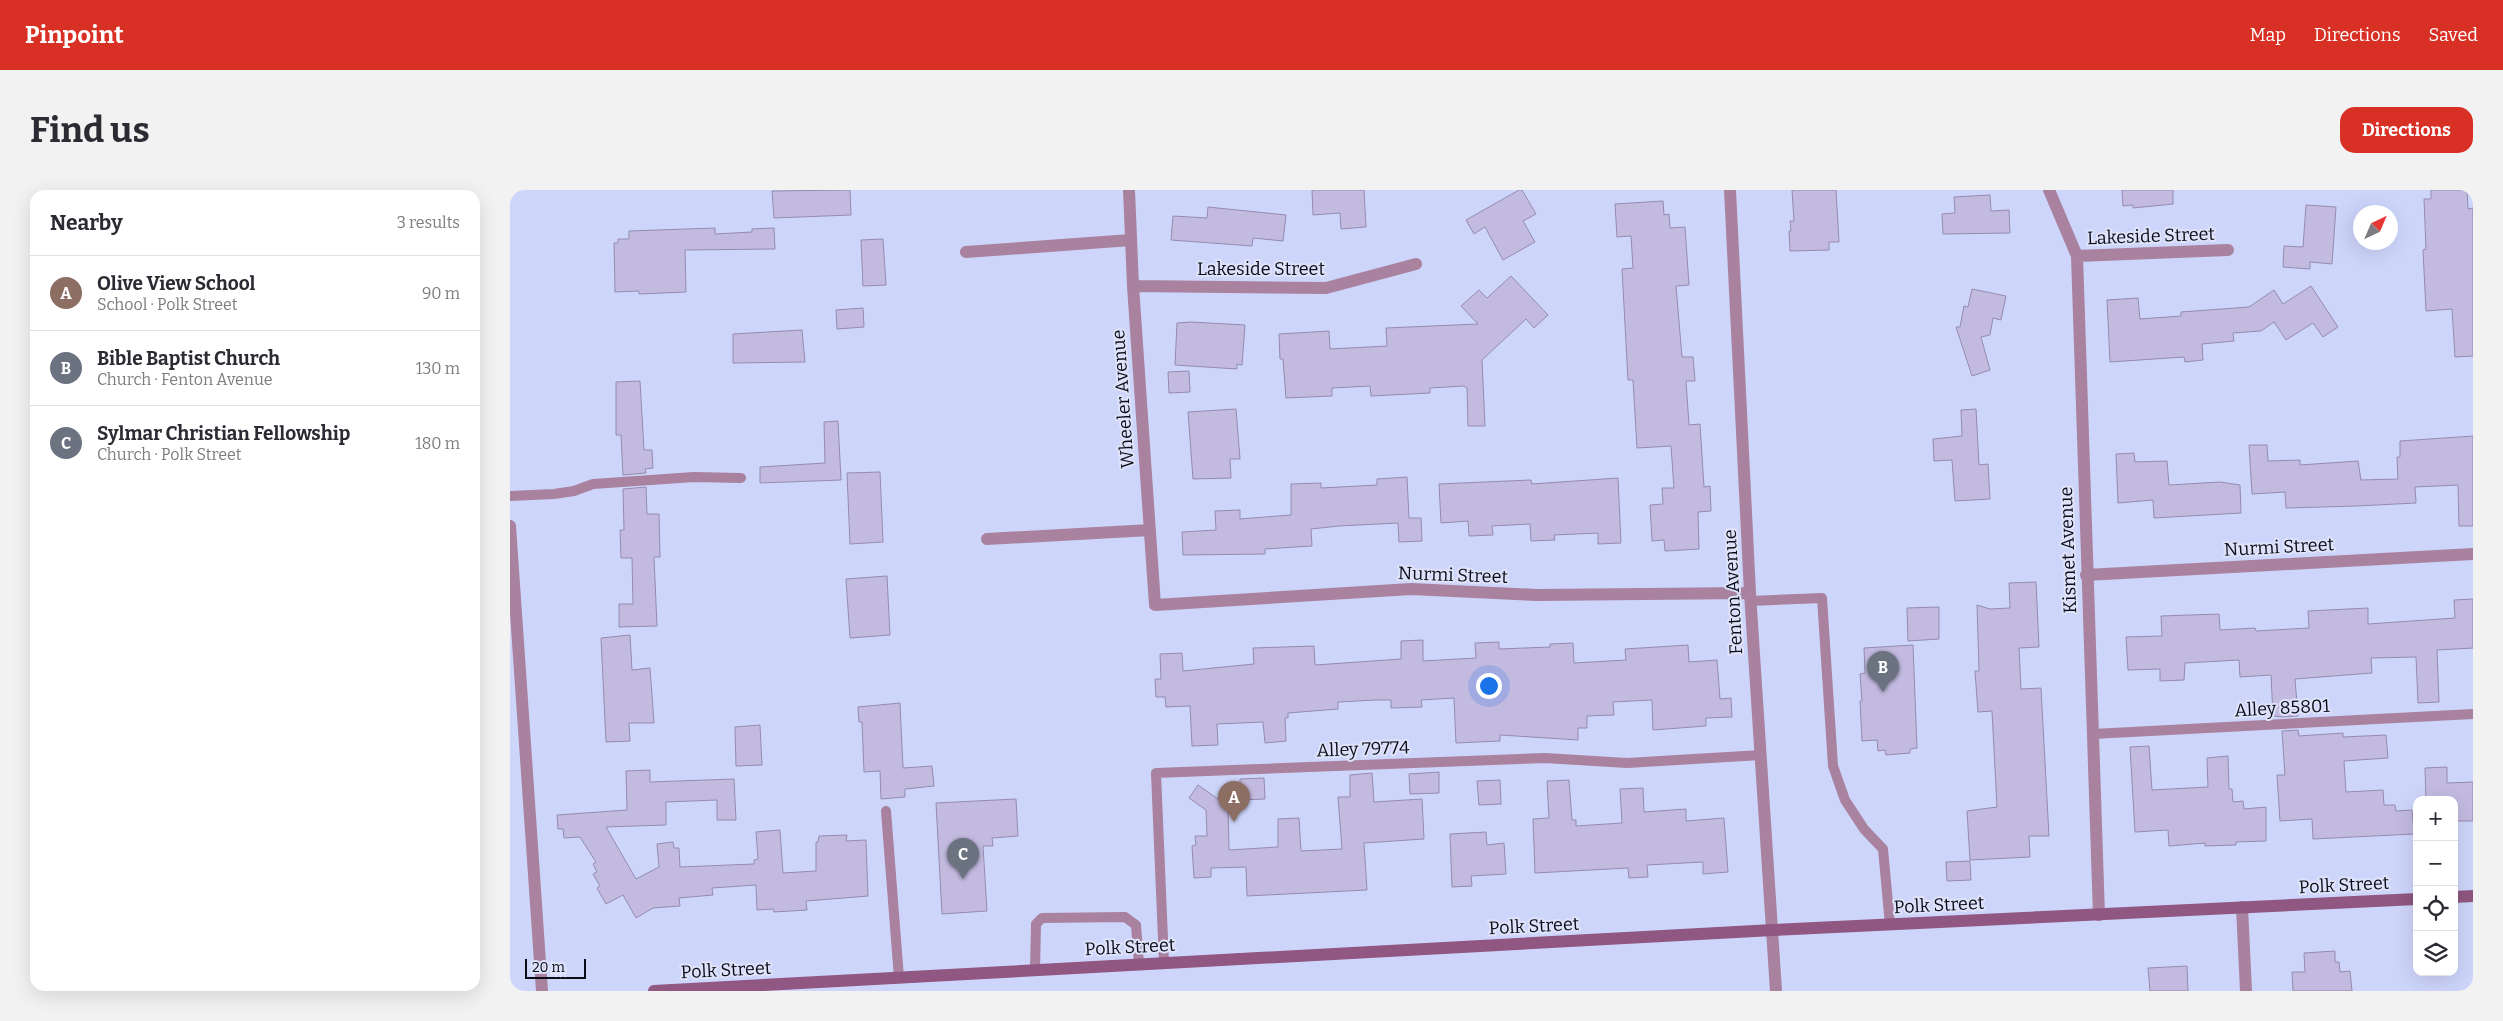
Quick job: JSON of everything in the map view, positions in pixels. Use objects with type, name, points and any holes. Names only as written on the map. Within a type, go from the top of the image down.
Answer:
[{"type":"street","name":"Wheeler Avenue","points":[[1129,190],[1133,286],[1155,605]]},
{"type":"street","name":"Fenton Avenue","points":[[1730,190],[1750,597],[1776,991]]},
{"type":"street","name":"Kismet Avenue","points":[[2049,190],[2077,256],[2086,575],[2100,915]]},
{"type":"street","points":[[966,252],[1131,240]]},
{"type":"street","name":"Lakeside Street","points":[[2077,256],[2228,250]]},
{"type":"street","name":"Lakeside Street","points":[[1133,286],[1326,288],[1416,264]]},
{"type":"street","points":[[510,526],[542,991]]},
{"type":"street","points":[[987,539],[1150,530]]},
{"type":"street","name":"Nurmi Street","points":[[2086,575],[2473,554]]},
{"type":"street","name":"Nurmi Street","points":[[1155,605],[1411,589],[1537,595],[1750,597]]},
{"type":"street","points":[[2458,897],[2473,896]]},
{"type":"street","name":"Polk Street","points":[[654,991],[1773,930],[2413,899]]},
{"type":"street","points":[[2242,907],[2246,991]]},
{"type":"lane","points":[[510,496],[554,494],[574,491],[593,484],[694,477],[741,478]]},
{"type":"lane","points":[[1750,597],[1822,598],[1832,766],[1845,800],[1864,829],[1883,849],[1890,925]]},
{"type":"lane","name":"Alley 85801","points":[[2092,734],[2473,714]]},
{"type":"lane","name":"Alley 79774","points":[[1164,963],[1156,773],[1545,758],[1627,763],[1761,755]]},
{"type":"lane","points":[[886,811],[899,978]]},
{"type":"lane","points":[[1035,970],[1036,924],[1042,918],[1125,917],[1136,926],[1139,964]]},
{"type":"building","points":[[850,190],[851,215],[774,218],[772,191]]},
{"type":"building","points":[[1312,190],[1364,190],[1366,227],[1341,229],[1340,213],[1313,215]]},
{"type":"building","points":[[1522,190],[1536,214],[1523,221],[1535,242],[1503,260],[1485,227],[1474,234],[1466,220]]},
{"type":"building","points":[[1792,190],[1836,190],[1839,242],[1829,242],[1829,250],[1790,251],[1790,221],[1794,221]]},
{"type":"building","points":[[2122,190],[2173,190],[2173,204],[2133,208],[2133,205],[2123,206]]},
{"type":"building","points":[[2431,190],[2467,190],[2468,209],[2473,208],[2473,356],[2455,357],[2452,309],[2426,311],[2423,250],[2426,249],[2424,199],[2431,199]]},
{"type":"building","points":[[1990,195],[1991,211],[2009,210],[2010,233],[1943,234],[1942,214],[1955,213],[1954,197]]},
{"type":"building","points":[[1663,201],[1664,215],[1669,214],[1670,228],[1685,227],[1689,285],[1676,286],[1682,357],[1693,357],[1695,381],[1686,381],[1689,425],[1700,424],[1704,487],[1710,486],[1711,511],[1698,512],[1699,549],[1665,551],[1664,540],[1652,541],[1650,505],[1663,504],[1662,488],[1674,488],[1671,446],[1637,448],[1633,380],[1628,380],[1622,269],[1633,268],[1631,236],[1617,237],[1615,204]]},
{"type":"building","points":[[2306,205],[2336,207],[2332,264],[2310,262],[2310,269],[2283,267],[2284,246],[2303,247]]},
{"type":"building","points":[[1208,207],[1286,215],[1283,241],[1253,238],[1252,246],[1171,240],[1173,216],[1207,218]]},
{"type":"building","points":[[715,228],[715,234],[752,232],[752,229],[774,228],[775,249],[685,250],[686,292],[639,294],[639,291],[615,292],[614,243],[618,243],[618,239],[629,239],[629,231]]},
{"type":"building","points":[[883,239],[886,285],[863,286],[861,240]]},
{"type":"building","points":[[1511,276],[1548,315],[1534,328],[1526,319],[1482,360],[1485,426],[1468,426],[1467,388],[1464,386],[1430,388],[1430,393],[1371,396],[1370,386],[1332,388],[1332,396],[1286,398],[1283,359],[1280,359],[1279,334],[1329,331],[1330,349],[1387,346],[1386,328],[1478,324],[1461,306],[1479,290],[1487,298]]},
{"type":"building","points":[[2311,286],[2338,327],[2323,337],[2313,323],[2286,340],[2274,322],[2261,331],[2233,333],[2234,341],[2202,344],[2203,360],[2185,362],[2184,357],[2110,362],[2107,300],[2138,298],[2140,319],[2181,316],[2181,312],[2249,307],[2274,290],[2283,304]]},
{"type":"building","points":[[1972,289],[2006,296],[2001,320],[1993,318],[1990,335],[1981,337],[1990,370],[1972,376],[1956,327],[1960,327],[1964,306],[1968,307]]},
{"type":"building","points":[[863,308],[864,327],[837,329],[836,310]]},
{"type":"building","points":[[1177,323],[1245,325],[1242,365],[1237,364],[1237,369],[1175,365]]},
{"type":"building","points":[[802,330],[805,362],[733,363],[733,334]]},
{"type":"building","points":[[1189,371],[1190,392],[1169,393],[1168,372]]},
{"type":"building","points":[[640,381],[644,450],[652,450],[653,468],[645,469],[646,473],[623,475],[621,435],[616,435],[616,382]]},
{"type":"building","points":[[1236,409],[1240,459],[1230,459],[1231,478],[1193,479],[1188,412]]},
{"type":"building","points":[[1976,409],[1979,465],[1988,464],[1990,499],[1955,501],[1952,460],[1934,461],[1933,439],[1962,436],[1961,410]]},
{"type":"building","points":[[838,421],[841,480],[760,483],[760,467],[825,463],[824,422]]},
{"type":"building","points":[[2473,436],[2473,526],[2459,526],[2458,485],[2415,487],[2416,503],[2357,506],[2286,508],[2285,492],[2252,494],[2249,445],[2267,445],[2268,461],[2300,460],[2300,465],[2358,461],[2361,480],[2398,479],[2397,457],[2400,457],[2400,441]]},
{"type":"building","points":[[2134,453],[2135,462],[2167,461],[2169,485],[2220,482],[2240,485],[2241,513],[2154,518],[2153,500],[2118,503],[2116,454]]},
{"type":"building","points":[[880,472],[883,542],[850,544],[847,473]]},
{"type":"building","points":[[1407,477],[1409,518],[1421,518],[1422,541],[1399,542],[1398,523],[1339,526],[1311,529],[1312,546],[1265,549],[1265,554],[1183,555],[1182,532],[1216,530],[1215,511],[1240,510],[1240,519],[1291,515],[1291,484],[1321,483],[1321,488],[1377,485],[1377,479]]},
{"type":"building","points":[[1618,478],[1621,543],[1598,544],[1598,533],[1554,535],[1555,540],[1531,541],[1530,524],[1492,526],[1493,535],[1469,536],[1468,521],[1441,523],[1439,484],[1531,480],[1532,484]]},
{"type":"building","points":[[646,487],[647,514],[659,514],[660,557],[654,557],[657,626],[619,627],[619,604],[633,604],[632,558],[621,558],[620,530],[624,530],[623,489]]},
{"type":"building","points":[[887,576],[890,635],[850,638],[846,579]]},
{"type":"building","points":[[2036,582],[2039,647],[2019,648],[2021,689],[2041,688],[2049,836],[2029,836],[2030,857],[1970,860],[1967,811],[1997,807],[1992,711],[1978,712],[1975,671],[1979,671],[1977,605],[1990,609],[2010,608],[2009,583]]},
{"type":"building","points":[[2473,599],[2473,648],[2437,650],[2439,702],[2418,703],[2416,657],[2371,658],[2372,673],[2295,679],[2298,716],[2282,717],[2273,716],[2271,675],[2240,677],[2239,660],[2185,663],[2184,680],[2160,681],[2160,669],[2128,670],[2126,637],[2162,636],[2161,616],[2219,614],[2220,630],[2255,628],[2256,631],[2309,628],[2308,611],[2368,608],[2368,624],[2455,618],[2454,600]]},
{"type":"building","points":[[1939,607],[1939,639],[1908,641],[1907,608]]},
{"type":"building","points":[[630,635],[632,670],[650,668],[654,723],[629,723],[630,741],[606,742],[601,638]]},
{"type":"building","points":[[1423,640],[1423,661],[1476,658],[1475,643],[1499,642],[1499,649],[1550,647],[1550,644],[1573,643],[1574,663],[1626,660],[1625,649],[1688,645],[1689,662],[1717,660],[1720,699],[1731,698],[1732,717],[1706,718],[1706,726],[1653,730],[1652,700],[1613,702],[1614,715],[1587,716],[1587,728],[1578,728],[1578,740],[1500,735],[1500,741],[1456,743],[1454,698],[1421,700],[1422,707],[1391,708],[1391,700],[1338,702],[1338,709],[1288,713],[1288,718],[1285,718],[1286,741],[1265,743],[1263,722],[1217,724],[1218,745],[1192,746],[1190,706],[1166,707],[1165,697],[1156,697],[1155,679],[1161,679],[1160,654],[1182,653],[1183,671],[1254,664],[1253,648],[1314,646],[1315,665],[1401,659],[1401,641]]},
{"type":"building","points":[[1913,645],[1917,748],[1910,749],[1910,753],[1886,755],[1885,750],[1878,751],[1877,740],[1862,741],[1860,674],[1865,673],[1864,648]]},
{"type":"building","points":[[900,703],[903,768],[932,766],[934,786],[905,789],[905,797],[881,799],[880,771],[864,772],[862,722],[859,722],[858,707]]},
{"type":"building","points":[[760,725],[762,765],[736,766],[735,727]]},
{"type":"building","points":[[2298,730],[2299,736],[2343,733],[2343,737],[2386,735],[2388,758],[2344,761],[2346,792],[2383,790],[2384,805],[2395,805],[2396,811],[2412,810],[2413,834],[2313,839],[2312,819],[2280,821],[2277,775],[2285,775],[2282,731]]},
{"type":"building","points":[[2149,746],[2152,790],[2208,787],[2207,758],[2228,756],[2229,789],[2232,789],[2233,802],[2243,801],[2244,809],[2266,807],[2266,841],[2236,842],[2236,845],[2205,846],[2205,843],[2169,846],[2168,830],[2135,832],[2130,747]]},
{"type":"building","points":[[2447,767],[2447,783],[2473,782],[2473,821],[2458,821],[2458,796],[2426,796],[2425,768]]},
{"type":"building","points":[[650,770],[650,782],[734,779],[736,820],[717,820],[717,800],[666,802],[666,825],[606,827],[636,879],[659,867],[657,844],[673,842],[674,848],[679,848],[680,867],[754,864],[754,860],[758,859],[756,832],[780,830],[783,873],[816,871],[816,842],[818,842],[819,836],[847,835],[846,841],[866,840],[868,896],[806,901],[807,910],[774,912],[773,909],[757,910],[756,885],[712,888],[713,895],[679,898],[680,906],[653,908],[636,918],[623,895],[606,904],[597,888],[600,886],[593,874],[597,872],[593,864],[596,862],[580,837],[564,838],[563,829],[558,829],[557,815],[627,810],[626,771]]},
{"type":"building","points":[[1439,772],[1439,793],[1410,794],[1409,774]]},
{"type":"building","points":[[1372,773],[1374,802],[1422,799],[1424,839],[1364,843],[1367,890],[1247,896],[1246,867],[1211,868],[1211,877],[1194,878],[1192,846],[1196,845],[1195,836],[1207,836],[1206,810],[1189,798],[1198,785],[1228,806],[1229,850],[1278,847],[1278,819],[1299,818],[1301,851],[1342,849],[1338,797],[1350,797],[1350,775]]},
{"type":"building","points":[[1264,778],[1265,799],[1240,800],[1240,779]]},
{"type":"building","points":[[1500,780],[1501,804],[1479,805],[1477,781]]},
{"type":"building","points":[[1569,780],[1572,820],[1576,820],[1576,826],[1622,823],[1620,789],[1643,788],[1644,812],[1686,809],[1686,821],[1724,818],[1728,872],[1703,874],[1703,862],[1647,865],[1648,877],[1629,878],[1628,868],[1535,873],[1533,819],[1549,818],[1547,781]]},
{"type":"building","points":[[1016,799],[1018,836],[992,838],[993,846],[983,846],[987,911],[942,914],[936,803]]},
{"type":"building","points":[[1486,832],[1487,845],[1504,843],[1506,874],[1471,876],[1472,886],[1452,887],[1450,834]]},
{"type":"building","points":[[1970,861],[1971,880],[1947,881],[1946,862]]},
{"type":"building","points":[[2335,951],[2335,962],[2339,962],[2340,972],[2350,971],[2352,991],[2293,991],[2292,972],[2305,972],[2304,953]]},
{"type":"building","points":[[2187,966],[2188,991],[2150,991],[2148,968]]},
{"type":"place","name":"Bible Baptist Church","points":[[1883,692]]},
{"type":"place","name":"Olive View School","points":[[1234,822]]},
{"type":"place","name":"Sylmar Christian Fellowship","points":[[963,879]]}]
